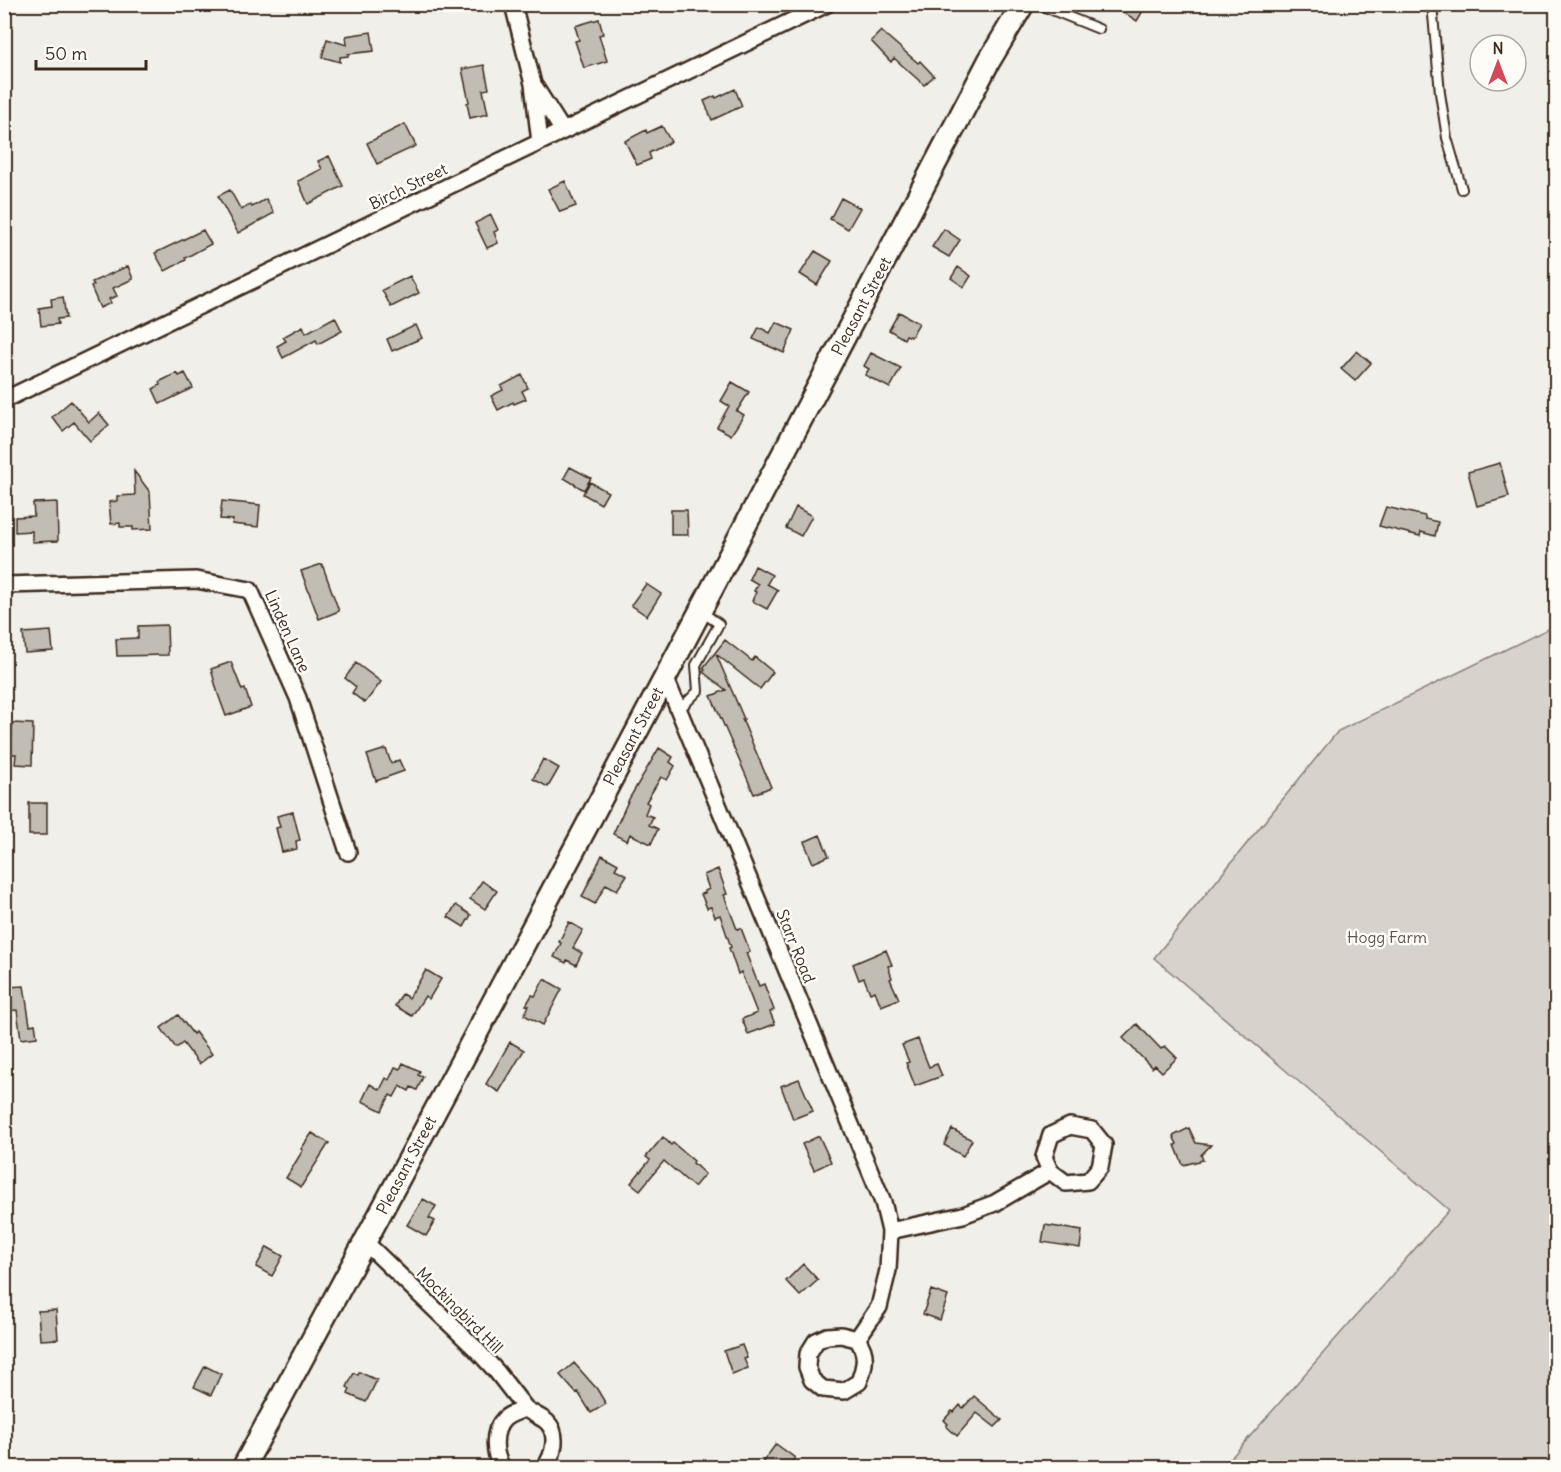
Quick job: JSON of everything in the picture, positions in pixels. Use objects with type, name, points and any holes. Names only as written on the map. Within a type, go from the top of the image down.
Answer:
[{"type":"main road","name":"Pleasant Street","points":[[243,1467],[665,677],[989,61],[1023,4]]},
{"type":"street","points":[[513,4],[533,84],[540,142]]},
{"type":"street","name":"Birch Street","points":[[4,400],[827,4]]},
{"type":"street","points":[[533,84],[563,131]]},
{"type":"street","name":"Linden Lane","points":[[4,585],[196,580],[250,590],[298,698],[348,852]]},
{"type":"street","name":"Starr Road","points":[[665,677],[883,1202],[890,1231],[888,1270],[879,1307],[857,1339]]},
{"type":"street","points":[[890,1231],[963,1215],[995,1203],[1050,1171]]},
{"type":"street","name":"Mockingbird Hill","points":[[365,1242],[475,1348],[525,1408],[548,1423],[554,1438],[553,1452],[544,1467]]},
{"type":"street","points":[[503,1467],[495,1451],[498,1431],[505,1418],[525,1408]]},
{"type":"lane","points":[[1037,4],[1099,29]]},
{"type":"lane","points":[[1432,4],[1443,116],[1462,189]]},
{"type":"lane","points":[[679,710],[698,691],[696,665],[719,624],[700,611]]},
{"type":"green space","name":"Hogg Farm","points":[[1556,625],[1556,1467],[1223,1467],[1449,1210],[1154,958],[1338,731]]},
{"type":"building","points":[[1110,4],[1147,4],[1137,21]]},
{"type":"building","points":[[599,19],[603,34],[599,35],[607,61],[584,68],[575,41],[579,40],[575,26]]},
{"type":"building","points":[[881,31],[918,63],[920,61],[934,76],[924,85],[894,58],[891,62],[871,41]]},
{"type":"building","points":[[371,32],[374,51],[348,54],[348,56],[340,57],[340,62],[322,57],[327,39],[347,45],[346,36]]},
{"type":"building","points":[[484,65],[489,89],[483,90],[488,114],[470,118],[462,69]]},
{"type":"building","points":[[735,89],[742,106],[712,120],[704,101]]},
{"type":"building","points":[[405,124],[416,146],[377,164],[367,143]]},
{"type":"building","points":[[662,126],[671,142],[649,153],[651,159],[637,165],[625,141],[646,130],[647,133]]},
{"type":"building","points":[[329,156],[343,186],[308,204],[298,181],[322,169],[318,161]]},
{"type":"building","points":[[565,181],[576,206],[560,212],[548,189]]},
{"type":"building","points":[[230,190],[241,210],[266,199],[274,213],[238,233],[218,196]]},
{"type":"building","points":[[841,198],[860,208],[848,229],[830,219]]},
{"type":"building","points":[[491,215],[498,230],[494,232],[498,243],[487,248],[475,223]]},
{"type":"building","points":[[944,229],[960,240],[949,257],[932,247]]},
{"type":"building","points":[[203,230],[211,244],[165,271],[155,253]]},
{"type":"building","points":[[815,251],[832,261],[817,285],[800,274]]},
{"type":"building","points":[[128,266],[133,279],[113,288],[117,296],[109,299],[111,303],[100,308],[91,287],[94,285],[92,282]]},
{"type":"building","points":[[958,267],[971,276],[964,287],[951,278]]},
{"type":"building","points":[[410,276],[419,293],[391,307],[382,290]]},
{"type":"building","points":[[63,297],[66,318],[57,319],[58,324],[41,326],[39,308],[52,306],[51,299]]},
{"type":"building","points":[[899,312],[919,323],[911,337],[906,335],[904,339],[889,330]]},
{"type":"building","points":[[335,317],[342,331],[318,344],[316,340],[283,358],[277,346],[286,341],[283,337],[303,326],[306,333]]},
{"type":"building","points":[[776,322],[794,330],[784,353],[753,339],[759,327],[770,333]]},
{"type":"building","points":[[416,325],[422,338],[392,351],[387,339]]},
{"type":"building","points":[[1357,351],[1371,363],[1355,381],[1341,369]]},
{"type":"building","points":[[871,353],[901,368],[890,388],[865,375],[869,369],[864,366]]},
{"type":"building","points":[[177,373],[179,376],[185,373],[193,388],[160,404],[153,389],[160,385],[159,382]]},
{"type":"building","points":[[522,375],[528,388],[522,391],[526,399],[514,404],[513,402],[498,410],[491,396],[503,390],[501,386]]},
{"type":"building","points":[[732,382],[749,392],[737,411],[744,415],[731,435],[717,427],[729,406],[721,401]]},
{"type":"building","points":[[71,401],[89,422],[99,413],[109,425],[90,441],[74,422],[63,431],[52,417]]},
{"type":"building","points":[[1500,463],[1509,497],[1477,506],[1468,472]]},
{"type":"building","points":[[570,467],[591,478],[584,490],[564,478]]},
{"type":"building","points":[[134,471],[150,492],[152,529],[133,530],[133,527],[120,527],[120,523],[111,524],[109,502],[117,501],[117,496],[135,495]]},
{"type":"building","points":[[590,482],[608,492],[601,504],[583,494]]},
{"type":"building","points":[[222,501],[260,505],[258,527],[232,524],[233,520],[220,519]]},
{"type":"building","points":[[57,502],[58,541],[32,542],[32,531],[15,532],[15,517],[34,516],[33,503]]},
{"type":"building","points":[[796,507],[812,516],[801,536],[786,528]]},
{"type":"building","points":[[1386,507],[1425,516],[1425,519],[1438,522],[1435,536],[1421,532],[1420,536],[1379,526]]},
{"type":"building","points":[[671,510],[687,510],[688,535],[671,535]]},
{"type":"building","points":[[322,564],[339,611],[319,619],[301,571]]},
{"type":"building","points":[[755,566],[772,575],[767,584],[778,590],[767,609],[752,601],[758,584],[749,579]]},
{"type":"building","points":[[646,584],[661,594],[647,616],[631,605]]},
{"type":"building","points":[[167,625],[168,655],[117,656],[116,639],[138,638],[138,626]]},
{"type":"building","points":[[51,631],[53,651],[25,653],[23,633]]},
{"type":"building","points":[[725,640],[752,661],[755,657],[773,672],[760,689],[716,654],[771,787],[754,794],[711,696],[726,690],[703,672],[705,670],[703,668]]},
{"type":"building","points":[[231,662],[242,690],[245,689],[251,707],[226,716],[211,669]]},
{"type":"building","points":[[356,663],[381,682],[365,703],[352,693],[356,687],[345,678]]},
{"type":"building","points":[[12,723],[33,724],[32,765],[15,764],[16,754],[11,754]]},
{"type":"building","points":[[659,748],[673,757],[670,762],[675,766],[667,780],[661,777],[646,802],[649,804],[645,814],[653,817],[649,825],[658,829],[651,844],[630,834],[627,841],[613,834],[629,799]]},
{"type":"building","points":[[386,749],[391,763],[399,760],[404,771],[376,781],[367,755]]},
{"type":"building","points":[[543,759],[559,768],[548,787],[533,779]]},
{"type":"building","points":[[29,803],[47,803],[47,835],[29,835]]},
{"type":"building","points":[[293,812],[300,840],[296,841],[297,849],[282,852],[276,828],[280,827],[277,816]]},
{"type":"building","points":[[820,835],[829,856],[813,863],[804,842]]},
{"type":"building","points":[[602,855],[618,864],[615,869],[627,875],[617,890],[606,884],[595,904],[582,897]]},
{"type":"building","points":[[718,869],[727,894],[724,895],[737,929],[741,928],[750,952],[746,953],[759,986],[764,984],[774,1010],[770,1012],[775,1024],[748,1034],[742,1019],[757,1013],[741,972],[738,974],[720,915],[715,917],[711,907],[707,908],[701,894],[709,889],[704,875]]},
{"type":"building","points":[[482,881],[497,891],[485,909],[470,899]]},
{"type":"building","points":[[456,905],[471,915],[464,927],[448,917]]},
{"type":"building","points":[[569,922],[583,930],[573,948],[582,953],[576,965],[554,957]]},
{"type":"building","points":[[886,950],[892,965],[888,966],[892,978],[890,979],[899,999],[881,1006],[875,991],[870,993],[864,978],[859,980],[853,964]]},
{"type":"building","points":[[426,970],[441,979],[429,999],[425,996],[412,1016],[395,1006],[402,994],[409,998]]},
{"type":"building","points":[[544,979],[562,989],[543,1025],[524,1015],[529,1006],[526,1005],[532,995],[535,996]]},
{"type":"building","points":[[24,986],[30,1025],[35,1024],[37,1037],[21,1039],[17,1010],[8,1011],[7,987]]},
{"type":"building","points":[[178,1015],[212,1054],[199,1064],[183,1043],[176,1048],[161,1028]]},
{"type":"building","points":[[1137,1024],[1161,1049],[1165,1046],[1177,1058],[1162,1072],[1155,1065],[1152,1068],[1123,1038]]},
{"type":"building","points":[[918,1039],[929,1067],[937,1064],[942,1076],[915,1086],[902,1045]]},
{"type":"building","points":[[510,1042],[524,1050],[499,1092],[486,1084]]},
{"type":"building","points":[[403,1063],[420,1071],[418,1075],[423,1077],[417,1090],[411,1087],[409,1091],[400,1086],[394,1097],[390,1095],[382,1111],[362,1101],[370,1084],[380,1090],[386,1078],[389,1080],[395,1067],[400,1069]]},
{"type":"building","points":[[799,1079],[813,1111],[793,1119],[781,1086]]},
{"type":"building","points":[[1189,1128],[1196,1143],[1211,1145],[1201,1155],[1203,1160],[1183,1165],[1173,1136]]},
{"type":"building","points":[[952,1129],[972,1140],[963,1156],[944,1145]]},
{"type":"building","points":[[312,1133],[329,1143],[301,1187],[286,1178]]},
{"type":"building","points":[[819,1136],[831,1162],[814,1170],[802,1144]]},
{"type":"building","points":[[663,1137],[694,1161],[693,1163],[705,1174],[694,1187],[664,1161],[640,1190],[631,1183],[650,1160],[646,1157]]},
{"type":"building","points":[[423,1199],[436,1206],[429,1218],[435,1221],[426,1236],[407,1225]]},
{"type":"building","points":[[1045,1225],[1082,1231],[1080,1248],[1042,1242]]},
{"type":"building","points":[[267,1247],[283,1256],[272,1276],[256,1267]]},
{"type":"building","points":[[803,1264],[818,1280],[800,1296],[786,1281]]},
{"type":"building","points":[[931,1290],[948,1296],[940,1320],[923,1314]]},
{"type":"building","points":[[56,1310],[58,1339],[40,1340],[38,1311]]},
{"type":"building","points":[[742,1345],[748,1368],[732,1374],[724,1351]]},
{"type":"building","points":[[574,1363],[597,1389],[606,1404],[591,1413],[578,1392],[576,1393],[560,1375]]},
{"type":"building","points":[[205,1366],[221,1374],[211,1395],[194,1387]]},
{"type":"building","points":[[359,1372],[377,1380],[366,1402],[348,1394],[350,1389],[347,1387],[354,1373],[358,1375]]},
{"type":"building","points":[[974,1396],[1002,1420],[995,1427],[977,1413],[957,1436],[946,1426],[948,1424],[944,1420],[960,1405],[963,1408]]},
{"type":"building","points":[[776,1444],[795,1458],[788,1467],[769,1467],[762,1463]]}]
